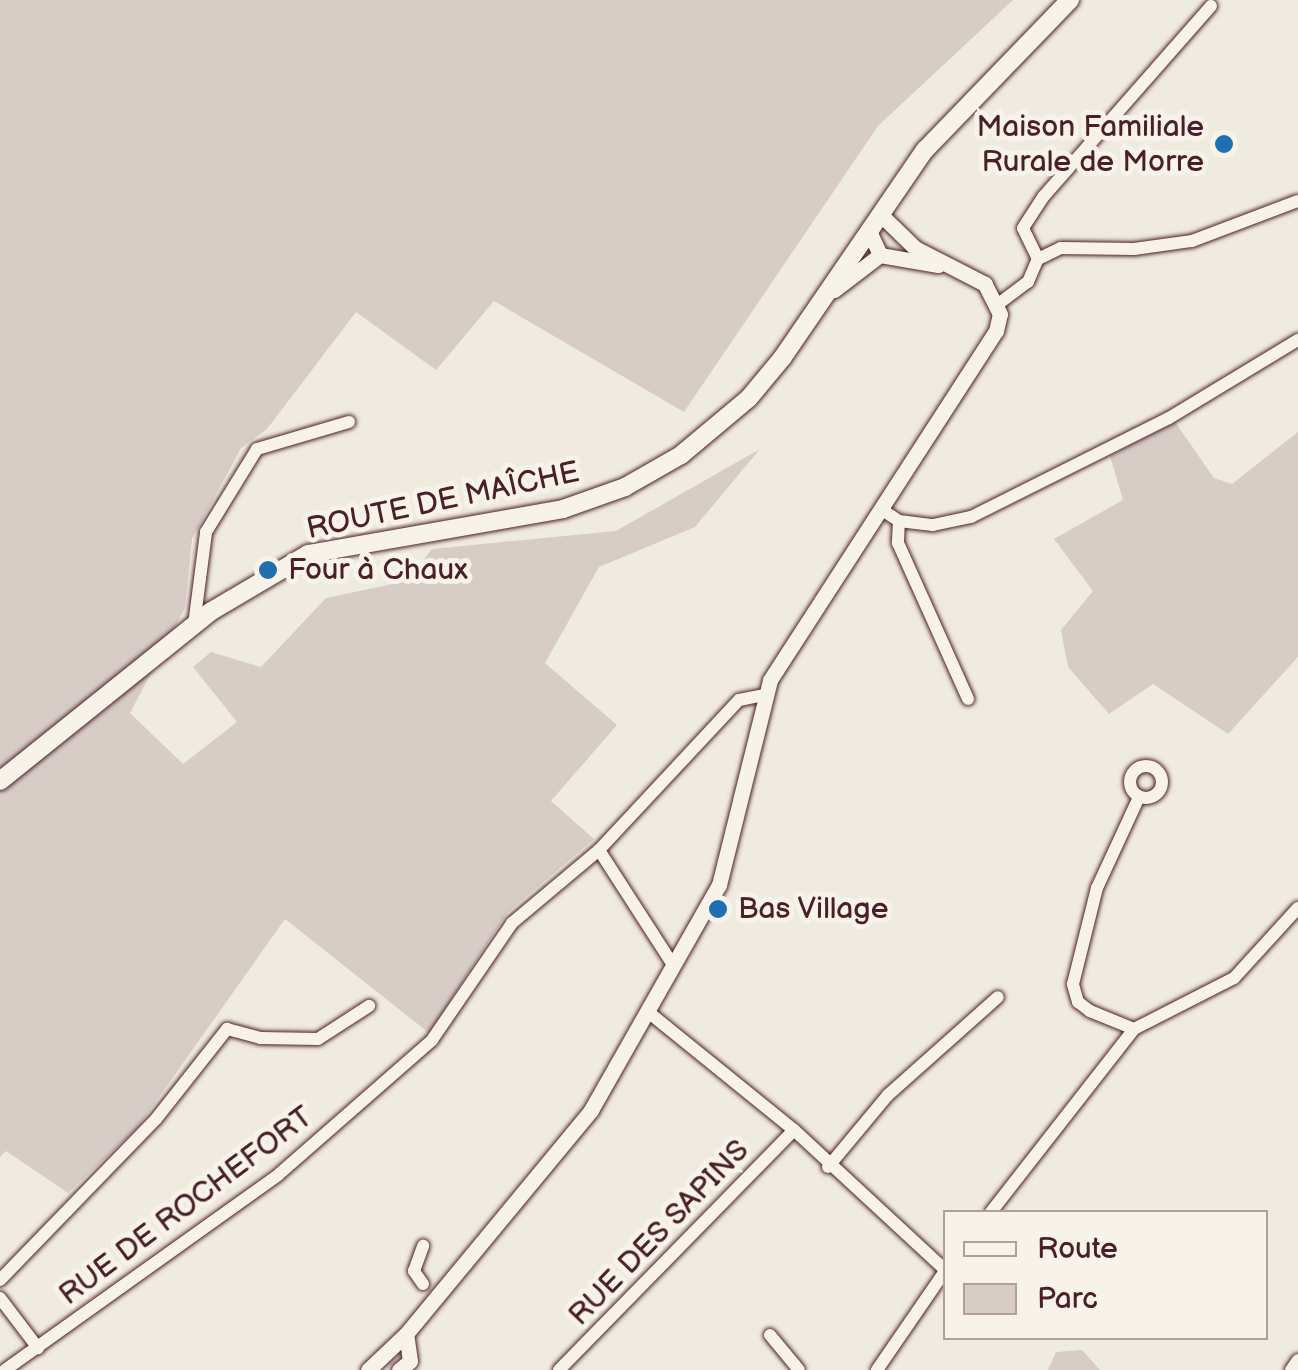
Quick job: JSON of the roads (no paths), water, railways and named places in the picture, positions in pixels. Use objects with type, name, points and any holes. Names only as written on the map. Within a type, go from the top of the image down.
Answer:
[{"type":"main road","name":"ROUTE DE MAÎCHE","points":[[0,781],[194,625],[308,554],[563,510],[624,486],[713,431],[784,357],[879,213],[964,104],[1073,0]]},
{"type":"street","points":[[1038,259],[1023,228],[1044,196],[1211,6]]},
{"type":"street","points":[[368,1370],[406,1334],[591,1110],[719,885],[764,695],[988,344],[997,304],[1028,282],[1038,259],[1061,248],[1134,249],[1192,240],[1298,201]]},
{"type":"street","points":[[879,213],[914,248],[985,284],[997,304]]},
{"type":"street","points":[[868,230],[880,255]]},
{"type":"street","points":[[823,299],[880,255],[947,266]]},
{"type":"street","points":[[881,508],[899,521],[933,524],[971,517],[1169,418],[1298,340]]},
{"type":"street","points":[[194,625],[206,532],[256,449],[349,422]]},
{"type":"street","points":[[899,521],[898,543],[968,699]]},
{"type":"street","name":"RUE DE ROCHEFORT","points":[[5,1370],[278,1175],[418,1052],[448,1021],[512,922],[598,850],[739,700],[764,695]]},
{"type":"street","points":[[1134,1030],[1090,1011],[1078,1002],[1072,984],[1097,888],[1139,797]]},
{"type":"street","points":[[598,850],[673,965]]},
{"type":"street","points":[[993,1210],[1134,1030],[1234,978],[1298,908]]},
{"type":"street","points":[[828,1167],[888,1095],[998,997]]},
{"type":"street","points":[[0,1280],[156,1119],[227,1029],[260,1038],[318,1039],[369,1006]]},
{"type":"street","points":[[647,1012],[794,1130],[828,1167],[943,1272]]},
{"type":"street","name":"RUE DES SAPINS","points":[[559,1370],[794,1130]]},
{"type":"street","points":[[423,1284],[414,1271],[424,1246]]},
{"type":"street","points":[[877,1370],[943,1274]]},
{"type":"street","points":[[0,1298],[38,1348]]},
{"type":"street","points":[[406,1334],[407,1367]]},
{"type":"street","points":[[770,1335],[800,1370]]},
{"type":"street","points":[[1291,1370],[1298,1360]]},
{"type":"place","name":"Maison Familiale Rurale de Morre","points":[[1224,144]]},
{"type":"place","name":"Four à Chaux","points":[[268,570]]},
{"type":"place","name":"Bas Village","points":[[718,909]]}]
